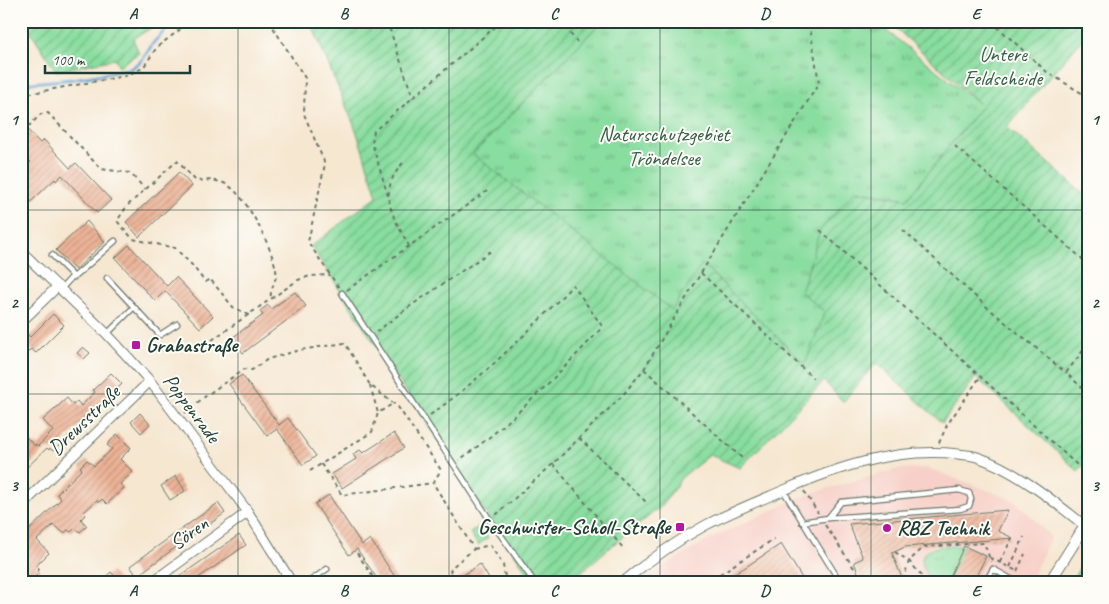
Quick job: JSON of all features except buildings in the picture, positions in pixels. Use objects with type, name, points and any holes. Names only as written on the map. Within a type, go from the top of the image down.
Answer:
[{"type":"street","name":"Poppenrade","points":[[21,251],[107,334],[150,381],[248,512],[292,583]]},
{"type":"street","points":[[21,322],[60,287]]},
{"type":"street","name":"Drewsstraße","points":[[21,506],[150,381]]},
{"type":"street","points":[[622,583],[662,552],[705,525],[799,483],[863,462],[904,454],[935,452],[975,457],[1007,469],[1086,524],[1049,583]]},
{"type":"street","name":"Sören","points":[[151,583],[248,512]]},
{"type":"lane","points":[[60,287],[115,241]]},
{"type":"lane","points":[[52,255],[74,277]]},
{"type":"lane","points":[[106,278],[160,335],[177,324]]},
{"type":"lane","points":[[342,294],[490,520],[535,583]]},
{"type":"lane","points":[[107,334],[134,307]]},
{"type":"lane","points":[[784,490],[839,580]]},
{"type":"lane","points":[[802,522],[828,518],[960,509],[969,506],[971,499],[969,493],[959,490],[841,502],[828,518]]},
{"type":"lane","points":[[307,583],[327,569]]},
{"type":"lane","points":[[985,583],[993,569],[1018,583]]},
{"type":"path","points":[[178,21],[182,28]]},
{"type":"path","points":[[21,94],[125,76],[143,68],[157,46],[182,28],[198,21]]},
{"type":"path","points":[[269,21],[305,78],[304,114],[326,164],[308,242],[342,294],[487,191]]},
{"type":"path","points":[[389,21],[388,25],[413,98]]},
{"type":"path","points":[[410,246],[390,208],[372,144],[374,131],[502,21]]},
{"type":"path","points":[[560,21],[576,42]]},
{"type":"path","points":[[490,520],[554,464],[622,396],[644,369],[819,83],[809,21]]},
{"type":"path","points":[[992,21],[1048,72],[1088,97]]},
{"type":"path","points":[[21,122],[25,126],[30,125],[42,114],[48,113],[101,169],[130,173],[145,189]]},
{"type":"path","points":[[955,146],[1088,264]]},
{"type":"path","points":[[21,157],[26,162],[21,166]]},
{"type":"path","points":[[249,315],[233,307],[210,279],[205,282],[192,264],[175,248],[133,239],[117,221],[127,206],[177,161],[196,181],[215,180],[230,186],[245,204],[268,241],[277,272],[269,292],[271,299]]},
{"type":"path","points":[[388,196],[396,171],[403,163]]},
{"type":"path","points":[[820,230],[1088,475]]},
{"type":"path","points":[[903,230],[988,308],[1088,393]]},
{"type":"path","points":[[370,336],[494,249]]},
{"type":"path","points":[[701,273],[812,378]]},
{"type":"path","points":[[212,340],[298,280],[310,276],[331,275]]},
{"type":"path","points":[[424,419],[458,395],[497,362],[530,331],[573,285],[602,326],[563,369],[488,438],[454,464]]},
{"type":"path","points":[[178,419],[207,395],[244,369],[252,370],[268,359],[300,350],[344,343],[370,385],[378,414],[372,432],[310,471]]},
{"type":"path","points":[[1066,373],[1088,344]]},
{"type":"path","points":[[644,369],[743,459]]},
{"type":"path","points":[[935,452],[947,425],[980,377]]},
{"type":"path","points":[[370,385],[398,406],[441,470],[433,483]]},
{"type":"path","points":[[378,414],[394,403]]},
{"type":"path","points":[[579,438],[648,504]]},
{"type":"path","points":[[321,464],[342,495],[433,483]]},
{"type":"path","points":[[554,464],[623,548]]},
{"type":"path","points":[[433,483],[474,549]]},
{"type":"path","points":[[799,483],[856,571]]},
{"type":"path","points":[[1010,567],[1024,537]]},
{"type":"path","points":[[1000,562],[1012,538]]},
{"type":"path","points":[[706,583],[774,539]]},
{"type":"path","points":[[903,580],[909,561],[924,547],[984,543],[993,569]]},
{"type":"path","points":[[435,583],[448,574],[452,567],[474,549],[490,545],[503,565],[506,583]]},
{"type":"path","points":[[895,552],[909,561],[928,583]]},
{"type":"path","points":[[357,553],[377,583]]},
{"type":"path","points":[[1013,580],[1025,554]]},
{"type":"path","points":[[990,558],[1017,571]]},
{"type":"shaded area","name":"RBZ Technik","points":[[928,468],[1016,501],[1051,537],[1029,583],[641,583],[664,566],[708,540],[790,502],[815,492],[898,469]]},
{"type":"green space","points":[[24,21],[163,21],[133,39],[139,53],[119,66],[115,59],[56,71]]},
{"type":"green space","name":"Untere Feldscheide","points":[[310,21],[602,21],[473,154],[672,310],[702,264],[805,364],[825,312],[801,292],[820,230],[855,190],[907,199],[982,106],[888,21],[1088,21],[1088,32],[1007,127],[1088,198],[1088,459],[1078,471],[976,377],[942,423],[876,363],[843,402],[824,381],[740,468],[710,455],[682,477],[662,506],[610,547],[569,583],[540,583],[530,576],[490,520],[311,246],[377,196],[356,130]]},
{"type":"green space","name":"Naturschutzgebiet Tröndelsee","points":[[602,21],[874,21],[982,106],[907,199],[855,190],[825,312],[805,364],[703,265],[672,311],[473,154]]},
{"type":"green space","points":[[480,526],[488,538],[478,545],[470,533]]},
{"type":"green space","points":[[964,546],[986,556],[981,565],[960,583],[933,583],[924,570],[922,560],[926,552],[939,547]]},
{"type":"green space","points":[[1088,553],[1088,583],[1071,583]]},
{"type":"waterway","points":[[21,84],[73,79],[132,68],[142,60],[154,42],[172,23]]},
{"type":"place","name":"Grabastraße","points":[[136,345]]},
{"type":"place","name":"Geschwister-Scholl-Straße","points":[[680,527]]},
{"type":"place","name":"RBZ Technik","points":[[887,528]]}]
